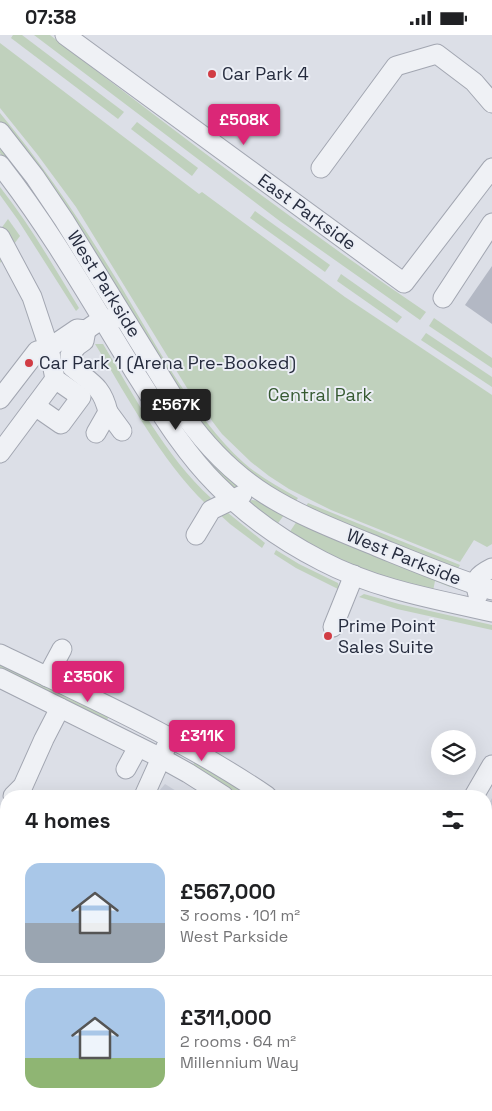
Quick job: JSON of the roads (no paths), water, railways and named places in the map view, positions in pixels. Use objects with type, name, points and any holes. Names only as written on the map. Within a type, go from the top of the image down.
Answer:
[{"type":"street","name":"East Parkside","points":[[65,35],[404,283],[492,168]]},
{"type":"street","points":[[321,168],[396,65],[438,54],[474,82],[492,103]]},
{"type":"street","name":"West Parkside","points":[[0,132],[35,177],[64,220],[198,434],[223,461],[255,489],[295,512],[440,572],[486,578]]},
{"type":"street","name":"West Parkside","points":[[0,165],[61,251],[180,441],[200,467],[232,499],[279,537],[324,562],[371,582],[409,594],[492,612]]},
{"type":"street","points":[[443,299],[492,223]]},
{"type":"street","points":[[0,237],[32,297],[49,348],[56,379],[81,397],[61,424],[0,398],[37,351],[49,348],[77,329],[86,330],[102,319],[126,319]]},
{"type":"street","points":[[86,330],[84,341],[70,355],[72,367],[100,389],[108,412],[122,431]]},
{"type":"street","points":[[0,453],[56,379]]},
{"type":"street","points":[[96,433],[108,412]]},
{"type":"street","points":[[196,535],[211,510],[255,489]]},
{"type":"street","points":[[333,627],[354,575]]},
{"type":"street","points":[[486,578],[478,595],[492,612]]},
{"type":"street","points":[[47,677],[62,649]]},
{"type":"street","points":[[0,654],[171,738],[213,761],[257,790]]},
{"type":"street","points":[[0,678],[161,758],[215,790]]},
{"type":"street","points":[[19,790],[23,786],[60,708]]},
{"type":"street","points":[[147,790],[171,738]]},
{"type":"street","points":[[126,769],[138,747]]},
{"type":"street","points":[[477,790],[492,765]]},
{"type":"place","name":"Car Park 4","points":[[212,74]]},
{"type":"place","name":"Car Park 1 (Arena Pre-Booked)","points":[[29,363]]},
{"type":"place","name":"Prime Point Sales Suite","points":[[328,636]]},
{"type":"park label","name":"Central Park","points":[[320,395]]}]
